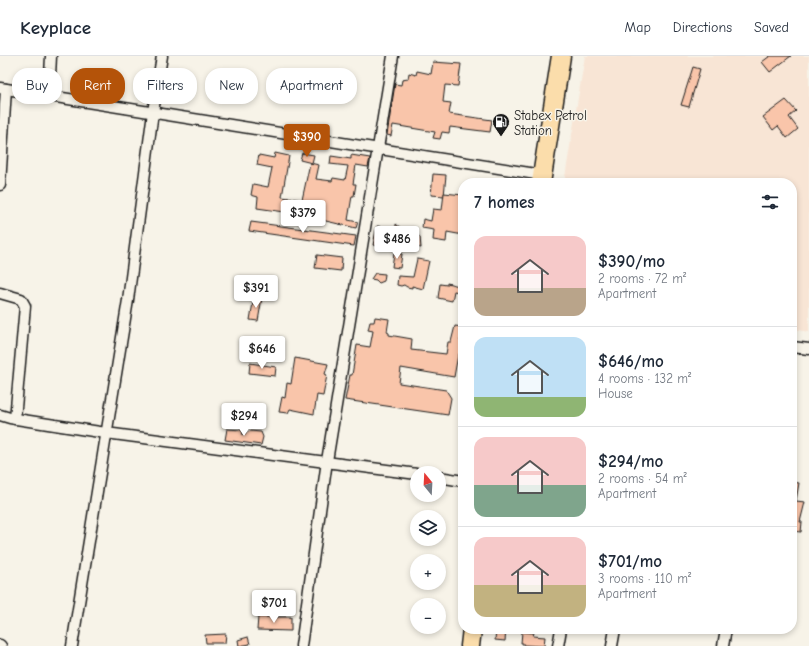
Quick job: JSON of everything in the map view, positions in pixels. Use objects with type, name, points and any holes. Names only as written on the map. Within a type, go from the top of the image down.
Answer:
[{"type":"highway","points":[[541,178],[561,56]]},
{"type":"highway","points":[[470,646],[471,634]]},
{"type":"street","points":[[51,68],[52,56]]},
{"type":"street","points":[[72,646],[128,300],[162,56]]},
{"type":"street","points":[[300,646],[327,462],[393,56]]},
{"type":"street","points":[[0,186],[3,88]]},
{"type":"street","points":[[62,98],[378,149],[536,178]]},
{"type":"street","points":[[0,293],[21,298],[25,306],[16,419]]},
{"type":"street","points":[[797,348],[809,349]]},
{"type":"street","points":[[0,415],[16,419],[106,433],[410,473]]},
{"type":"street","points":[[446,478],[458,480]]},
{"type":"street","points":[[558,646],[560,634]]},
{"type":"street","points":[[612,646],[614,634]]},
{"type":"street","points":[[724,646],[725,634]]},
{"type":"shaded area","points":[[585,56],[809,56],[809,332],[797,330],[797,178],[565,178]]},
{"type":"building","points":[[770,56],[791,56],[770,72],[762,62]]},
{"type":"building","points":[[433,62],[461,64],[458,86],[445,85],[443,102],[451,103],[449,114],[492,120],[490,132],[450,127],[449,133],[442,132],[440,139],[433,138],[435,132],[393,125],[391,136],[387,135],[395,84],[401,85],[402,80],[408,79],[409,73],[416,75],[417,71],[431,74]]},
{"type":"building","points":[[693,67],[700,69],[689,107],[681,105]]},
{"type":"building","points":[[786,100],[796,111],[789,117],[798,129],[787,138],[778,126],[773,130],[763,117]]},
{"type":"building","points":[[275,153],[289,156],[282,197],[302,200],[310,163],[319,165],[316,179],[332,181],[333,178],[345,180],[348,166],[330,164],[331,156],[351,159],[351,155],[370,158],[368,167],[356,165],[353,184],[356,184],[354,196],[352,196],[348,220],[358,222],[356,228],[313,218],[313,216],[257,208],[258,197],[251,195],[253,184],[268,187],[272,168],[257,165],[259,155],[274,158]]},
{"type":"building","points":[[302,153],[314,155],[312,163],[300,160]]},
{"type":"building","points":[[433,174],[446,175],[444,196],[431,195]]},
{"type":"building","points":[[444,193],[458,194],[458,234],[447,232],[446,242],[433,240],[434,230],[422,228],[423,219],[431,221],[433,209],[442,210]]},
{"type":"building","points":[[251,222],[356,236],[354,246],[249,231]]},
{"type":"building","points":[[396,224],[403,230],[407,230],[411,233],[415,232],[420,237],[421,248],[397,243],[393,236],[396,233]]},
{"type":"building","points":[[377,226],[383,227],[378,246],[373,245]]},
{"type":"building","points":[[394,253],[402,254],[400,268],[392,267]]},
{"type":"building","points":[[317,255],[342,258],[341,271],[315,268]]},
{"type":"building","points":[[417,259],[429,261],[423,289],[412,286],[412,288],[404,285],[397,285],[398,276],[413,277]]},
{"type":"building","points":[[375,273],[385,274],[384,281],[379,283],[376,280],[371,279]]},
{"type":"building","points":[[447,283],[458,286],[458,292],[454,291],[452,301],[438,298],[440,284],[447,285]]},
{"type":"building","points":[[254,297],[262,298],[258,321],[250,320]]},
{"type":"building","points":[[375,317],[389,319],[387,332],[389,335],[412,339],[411,350],[446,354],[448,342],[451,342],[455,326],[458,326],[458,355],[454,377],[401,368],[399,383],[446,390],[451,398],[448,415],[345,400],[350,375],[352,375],[357,345],[370,347],[373,331],[368,330],[370,322],[374,322]]},
{"type":"building","points":[[295,358],[328,364],[325,374],[327,375],[323,396],[317,395],[314,414],[290,409],[288,413],[279,412],[282,397],[285,398],[287,383],[291,384]]},
{"type":"building","points":[[250,363],[276,367],[275,376],[249,373]]},
{"type":"building","points":[[227,429],[242,430],[243,435],[250,431],[261,432],[263,437],[261,445],[225,440]]},
{"type":"building","points":[[797,483],[799,483],[797,495]]},
{"type":"building","points":[[797,501],[805,502],[800,522],[802,522],[801,532],[797,532]]},
{"type":"building","points":[[258,617],[291,617],[291,631],[257,630]]},
{"type":"building","points":[[226,634],[225,643],[206,643],[205,635]]},
{"type":"building","points":[[496,634],[506,634],[505,641],[495,640]]},
{"type":"building","points":[[522,634],[534,634],[533,636],[545,637],[544,646],[523,645],[523,643],[521,643]]},
{"type":"building","points":[[248,637],[250,644],[239,646],[238,640]]},
{"type":"place","name":"Stabex Petrol Station","points":[[501,137]]}]
